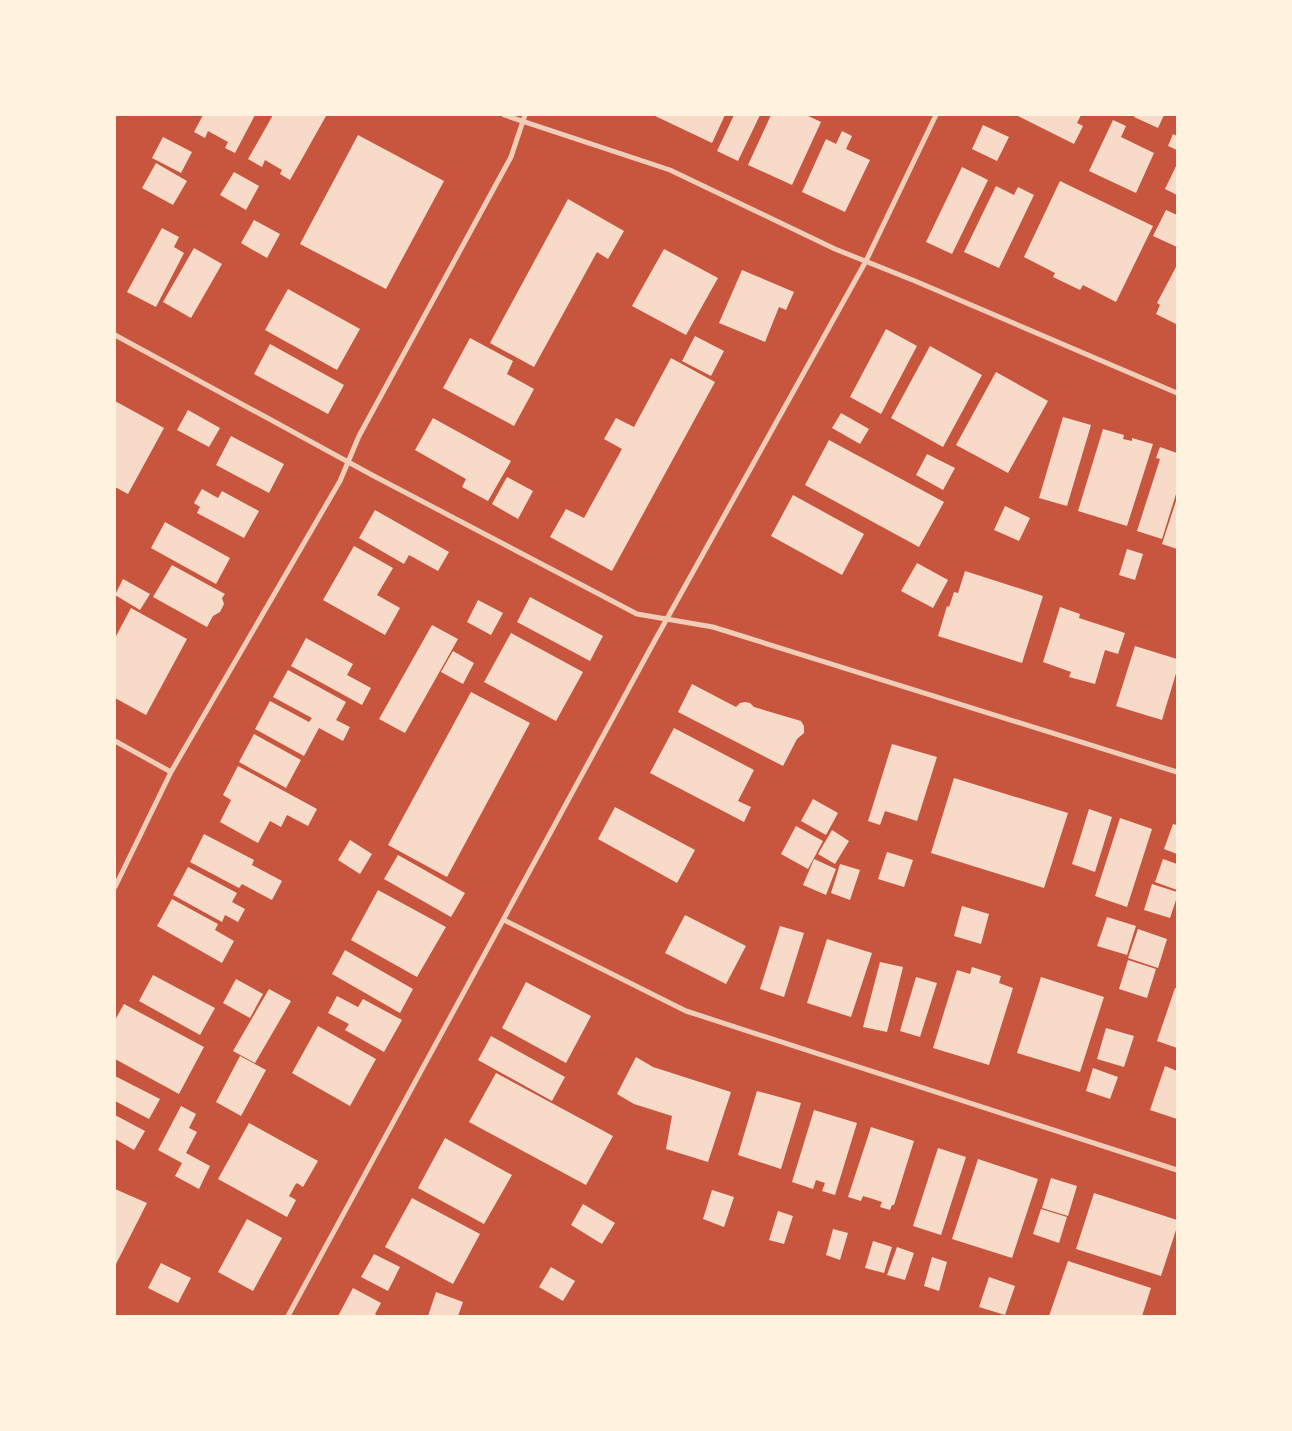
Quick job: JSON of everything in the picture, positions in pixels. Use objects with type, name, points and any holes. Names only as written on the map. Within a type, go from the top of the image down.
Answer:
[{"type":"street","points":[[504,115],[524,118],[552,132],[616,151],[670,170],[834,249],[1177,393]]},
{"type":"street","points":[[288,1316],[667,619],[866,261],[936,115]]},
{"type":"street","points":[[115,887],[171,772],[340,481],[359,436],[511,157],[524,118]]},
{"type":"street","points":[[115,335],[348,462],[636,614],[713,627],[1177,772]]},
{"type":"street","points":[[115,741],[171,772]]},
{"type":"street","points":[[504,920],[686,1011],[1177,1170]]},
{"type":"building","points":[[203,115],[255,115],[235,153],[225,148],[228,142],[208,131],[205,138],[194,132]]},
{"type":"building","points":[[273,115],[326,116],[290,180],[280,174],[282,170],[265,160],[262,167],[248,159]]},
{"type":"building","points":[[653,115],[725,115],[712,143]]},
{"type":"building","points":[[734,115],[760,115],[738,161],[717,151]]},
{"type":"building","points":[[771,115],[806,115],[821,122],[792,185],[748,165]]},
{"type":"building","points":[[1016,115],[1081,115],[1077,123],[1083,126],[1074,144]]},
{"type":"building","points":[[1135,115],[1164,115],[1158,128],[1134,117]]},
{"type":"building","points":[[1113,120],[1126,126],[1121,137],[1154,153],[1136,193],[1089,171]]},
{"type":"building","points":[[983,125],[1009,137],[997,161],[972,149]]},
{"type":"building","points":[[842,131],[852,136],[846,149],[870,160],[845,212],[802,192],[826,139],[836,144]]},
{"type":"building","points":[[1173,134],[1177,136],[1177,150],[1168,146]]},
{"type":"building","points":[[358,135],[444,181],[386,289],[300,244]]},
{"type":"building","points":[[163,137],[192,152],[181,173],[152,158]]},
{"type":"building","points":[[156,163],[187,181],[173,205],[142,188]]},
{"type":"building","points":[[1177,164],[1177,195],[1165,189]]},
{"type":"building","points":[[962,167],[988,180],[952,254],[926,242]]},
{"type":"building","points":[[234,172],[259,186],[246,210],[220,195]]},
{"type":"building","points":[[1060,181],[1153,226],[1116,302],[1083,285],[1080,290],[1053,277],[1055,273],[1024,257]]},
{"type":"building","points":[[996,186],[1014,195],[1018,187],[1034,195],[999,268],[964,252]]},
{"type":"building","points":[[568,199],[624,231],[608,259],[597,252],[534,367],[490,343]]},
{"type":"building","points":[[1166,210],[1177,215],[1177,247],[1153,236]]},
{"type":"building","points":[[254,220],[280,234],[267,258],[241,243]]},
{"type":"building","points":[[162,228],[179,237],[174,247],[184,253],[156,307],[127,292]]},
{"type":"building","points":[[194,248],[222,264],[191,318],[163,302]]},
{"type":"building","points":[[664,249],[718,278],[686,335],[632,306]]},
{"type":"building","points":[[1177,265],[1176,324],[1156,314],[1160,305],[1157,303]]},
{"type":"building","points":[[742,270],[794,292],[786,310],[779,307],[765,342],[719,323]]},
{"type":"building","points":[[288,289],[360,329],[337,370],[265,330]]},
{"type":"building","points":[[886,329],[917,346],[881,414],[850,397]]},
{"type":"building","points":[[695,336],[724,351],[711,376],[682,361]]},
{"type":"building","points":[[470,338],[513,361],[507,374],[534,389],[514,426],[443,388]]},
{"type":"building","points":[[270,344],[344,385],[328,414],[254,374]]},
{"type":"building","points":[[930,346],[982,375],[943,447],[891,418]]},
{"type":"building","points":[[671,358],[715,382],[612,571],[550,537],[566,509],[584,518],[622,449],[604,439],[616,418],[634,427]]},
{"type":"building","points":[[996,372],[1048,401],[1008,473],[956,445]]},
{"type":"building","points":[[115,401],[164,428],[128,494],[115,487]]},
{"type":"building","points":[[188,410],[220,428],[209,447],[177,430]]},
{"type":"building","points":[[841,413],[869,429],[860,444],[832,428]]},
{"type":"building","points":[[1063,417],[1091,425],[1067,506],[1039,498]]},
{"type":"building","points":[[433,418],[511,461],[488,501],[462,487],[466,479],[415,450]]},
{"type":"building","points":[[1103,429],[1124,435],[1123,439],[1132,441],[1132,438],[1153,444],[1127,526],[1078,511]]},
{"type":"building","points":[[231,436],[284,464],[269,493],[216,465]]},
{"type":"building","points":[[829,440],[944,502],[919,547],[805,485]]},
{"type":"building","points":[[1160,447],[1177,453],[1177,491],[1162,539],[1137,531],[1160,459],[1156,458]]},
{"type":"building","points":[[927,454],[955,468],[943,490],[916,475]]},
{"type":"building","points":[[507,477],[533,491],[518,519],[492,504]]},
{"type":"building","points":[[202,489],[218,498],[222,491],[259,511],[244,538],[197,513],[200,507],[194,503]]},
{"type":"building","points":[[793,495],[864,534],[842,575],[771,536]]},
{"type":"building","points":[[1177,498],[1177,549],[1162,544]]},
{"type":"building","points":[[1005,506],[1030,518],[1019,541],[994,530]]},
{"type":"building","points":[[375,510],[449,552],[438,571],[409,555],[404,564],[359,538]]},
{"type":"building","points":[[165,522],[230,558],[216,584],[151,548]]},
{"type":"building","points":[[354,546],[393,568],[377,595],[400,608],[385,635],[323,600]]},
{"type":"building","points":[[1127,549],[1143,554],[1135,580],[1119,575]]},
{"type":"building","points":[[917,563],[948,580],[933,608],[901,591]]},
{"type":"building","points":[[172,565],[225,594],[222,598],[224,604],[220,612],[213,616],[207,627],[153,597]]},
{"type":"building","points":[[965,571],[1043,596],[1022,663],[938,636],[947,606],[949,607],[954,592],[958,593]]},
{"type":"building","points":[[123,579],[150,594],[140,610],[115,595]]},
{"type":"building","points":[[530,597],[603,636],[590,661],[517,622]]},
{"type":"building","points":[[478,600],[503,613],[491,635],[467,622]]},
{"type":"building","points":[[1060,607],[1080,614],[1079,618],[1125,633],[1118,654],[1105,650],[1095,684],[1069,677],[1071,672],[1043,662]]},
{"type":"building","points":[[131,608],[187,639],[146,715],[115,698],[115,638]]},
{"type":"building","points":[[432,625],[458,639],[405,733],[379,719]]},
{"type":"building","points":[[511,633],[583,672],[556,721],[484,682]]},
{"type":"building","points":[[306,638],[353,664],[347,675],[371,688],[362,705],[291,666]]},
{"type":"building","points":[[1135,646],[1177,659],[1177,670],[1162,720],[1116,706]]},
{"type":"building","points":[[453,651],[474,663],[463,684],[441,672]]},
{"type":"building","points":[[288,670],[346,702],[336,720],[350,727],[343,741],[319,728],[304,756],[255,729],[270,701],[309,722],[312,718],[273,697]]},
{"type":"building","points":[[692,684],[736,707],[740,703],[750,703],[754,707],[801,721],[804,726],[804,733],[797,739],[783,766],[678,712]]},
{"type":"building","points":[[471,692],[530,723],[447,877],[388,845]]},
{"type":"building","points":[[674,728],[754,770],[738,801],[751,807],[744,822],[650,773]]},
{"type":"building","points":[[254,734],[301,760],[286,788],[239,762]]},
{"type":"building","points":[[892,744],[937,757],[917,821],[885,811],[880,825],[868,821]]},
{"type":"building","points":[[238,766],[317,809],[308,826],[287,815],[281,827],[270,821],[258,843],[220,822],[231,800],[223,795]]},
{"type":"building","points":[[954,778],[1068,813],[1044,888],[931,853]]},
{"type":"building","points":[[813,799],[838,813],[826,835],[801,821]]},
{"type":"building","points":[[615,807],[695,850],[677,883],[598,839]]},
{"type":"building","points":[[1089,809],[1112,817],[1095,872],[1072,864]]},
{"type":"building","points":[[1120,818],[1152,829],[1127,907],[1095,896]]},
{"type":"building","points":[[1173,824],[1177,825],[1177,854],[1164,849]]},
{"type":"building","points":[[796,826],[823,841],[808,869],[781,854]]},
{"type":"building","points":[[832,830],[849,841],[835,864],[818,854]]},
{"type":"building","points":[[204,834],[254,860],[252,865],[282,881],[272,900],[242,884],[239,888],[190,862]]},
{"type":"building","points":[[350,840],[372,854],[360,874],[338,860]]},
{"type":"building","points":[[887,852],[913,860],[904,887],[878,879]]},
{"type":"building","points":[[398,855],[465,893],[451,917],[384,879]]},
{"type":"building","points":[[814,859],[836,869],[826,895],[803,885]]},
{"type":"building","points":[[1163,859],[1177,864],[1177,890],[1155,882]]},
{"type":"building","points":[[840,864],[860,870],[850,900],[831,893]]},
{"type":"building","points":[[188,867],[237,893],[232,902],[245,909],[238,922],[225,915],[222,922],[173,895]]},
{"type":"building","points":[[1152,884],[1177,892],[1170,918],[1144,910]]},
{"type":"building","points":[[378,890],[446,927],[417,977],[351,940]]},
{"type":"building","points":[[172,899],[218,924],[215,930],[234,941],[222,963],[157,926]]},
{"type":"building","points":[[962,906],[989,914],[981,944],[954,936]]},
{"type":"building","points":[[685,915],[746,946],[726,984],[665,953]]},
{"type":"building","points":[[1107,917],[1136,926],[1127,955],[1097,946]]},
{"type":"building","points":[[780,926],[804,933],[784,997],[760,989]]},
{"type":"building","points":[[1138,929],[1167,939],[1158,968],[1128,958]]},
{"type":"building","points":[[827,939],[872,953],[851,1017],[807,1003]]},
{"type":"building","points":[[345,950],[413,989],[400,1013],[332,974]]},
{"type":"building","points":[[1128,960],[1156,969],[1147,998],[1119,989]]},
{"type":"building","points":[[880,962],[903,967],[887,1032],[863,1027]]},
{"type":"building","points":[[972,967],[1001,976],[999,983],[1013,988],[989,1065],[933,1048],[957,970],[970,974]]},
{"type":"building","points":[[153,975],[215,1008],[200,1035],[139,1001]]},
{"type":"building","points":[[916,977],[937,983],[920,1037],[900,1031]]},
{"type":"building","points":[[1041,977],[1104,997],[1080,1072],[1017,1053]]},
{"type":"building","points":[[236,979],[263,994],[250,1018],[223,1003]]},
{"type":"building","points":[[526,982],[591,1016],[566,1063],[502,1028]]},
{"type":"building","points":[[1175,988],[1177,989],[1177,1048],[1157,1041]]},
{"type":"building","points":[[269,989],[291,1001],[255,1063],[233,1051]]},
{"type":"building","points":[[337,996],[358,1007],[363,999],[402,1020],[384,1052],[345,1030],[349,1024],[328,1013]]},
{"type":"building","points":[[124,1004],[204,1047],[179,1094],[115,1059],[115,1020]]},
{"type":"building","points":[[318,1026],[376,1059],[350,1106],[292,1073]]},
{"type":"building","points":[[1106,1028],[1134,1036],[1124,1067],[1097,1059]]},
{"type":"building","points":[[491,1036],[565,1077],[552,1101],[478,1060]]},
{"type":"building","points":[[240,1056],[266,1070],[241,1116],[216,1102]]},
{"type":"building","points":[[636,1057],[653,1067],[731,1092],[708,1162],[666,1149],[672,1116],[634,1104],[617,1094]]},
{"type":"building","points":[[1165,1066],[1177,1071],[1177,1119],[1150,1110]]},
{"type":"building","points":[[1093,1068],[1118,1077],[1110,1099],[1086,1091]]},
{"type":"building","points":[[496,1073],[613,1136],[586,1185],[469,1122]]},
{"type":"building","points":[[115,1076],[160,1099],[149,1119],[115,1101]]},
{"type":"building","points":[[757,1091],[801,1103],[781,1169],[738,1155]]},
{"type":"building","points":[[181,1106],[196,1114],[189,1128],[197,1132],[186,1153],[210,1166],[199,1189],[175,1176],[182,1163],[158,1150]]},
{"type":"building","points":[[814,1110],[857,1123],[835,1195],[822,1191],[825,1183],[816,1180],[813,1189],[792,1182]]},
{"type":"building","points":[[115,1115],[145,1131],[134,1150],[115,1139]]},
{"type":"building","points":[[249,1123],[318,1161],[303,1187],[297,1183],[295,1185],[289,1196],[296,1200],[287,1217],[218,1179]]},
{"type":"building","points":[[871,1127],[914,1141],[894,1205],[892,1205],[890,1210],[880,1207],[882,1202],[873,1199],[863,1196],[861,1201],[848,1197]]},
{"type":"building","points":[[445,1138],[512,1175],[484,1224],[418,1188]]},
{"type":"building","points":[[938,1148],[966,1157],[941,1235],[913,1226]]},
{"type":"building","points":[[978,1159],[1038,1179],[1012,1258],[952,1239]]},
{"type":"building","points":[[1051,1178],[1077,1186],[1068,1216],[1042,1208]]},
{"type":"building","points":[[115,1189],[147,1203],[115,1266]]},
{"type":"building","points":[[712,1190],[734,1197],[724,1227],[703,1219]]},
{"type":"building","points":[[1094,1193],[1177,1220],[1177,1227],[1161,1276],[1076,1249]]},
{"type":"building","points":[[412,1198],[480,1234],[453,1284],[385,1247]]},
{"type":"building","points":[[583,1204],[615,1223],[602,1244],[571,1225]]},
{"type":"building","points":[[1041,1209],[1067,1217],[1059,1243],[1033,1234]]},
{"type":"building","points":[[778,1211],[793,1216],[784,1244],[769,1240]]},
{"type":"building","points":[[247,1219],[282,1238],[253,1291],[218,1272]]},
{"type":"building","points":[[833,1229],[848,1233],[840,1260],[826,1255]]},
{"type":"building","points":[[873,1241],[892,1247],[884,1273],[865,1268]]},
{"type":"building","points":[[897,1247],[914,1253],[905,1280],[887,1275]]},
{"type":"building","points":[[374,1254],[400,1267],[388,1291],[361,1277]]},
{"type":"building","points":[[932,1257],[947,1262],[939,1291],[924,1286]]},
{"type":"building","points":[[1068,1261],[1151,1288],[1142,1316],[1049,1316]]},
{"type":"building","points":[[161,1263],[191,1278],[178,1303],[148,1288]]},
{"type":"building","points":[[551,1267],[575,1281],[563,1301],[539,1287]]},
{"type":"building","points":[[989,1277],[1015,1286],[1005,1315],[979,1307]]},
{"type":"building","points":[[353,1288],[381,1303],[375,1314],[378,1316],[338,1316]]},
{"type":"building","points":[[436,1292],[463,1302],[458,1316],[428,1316]]}]
